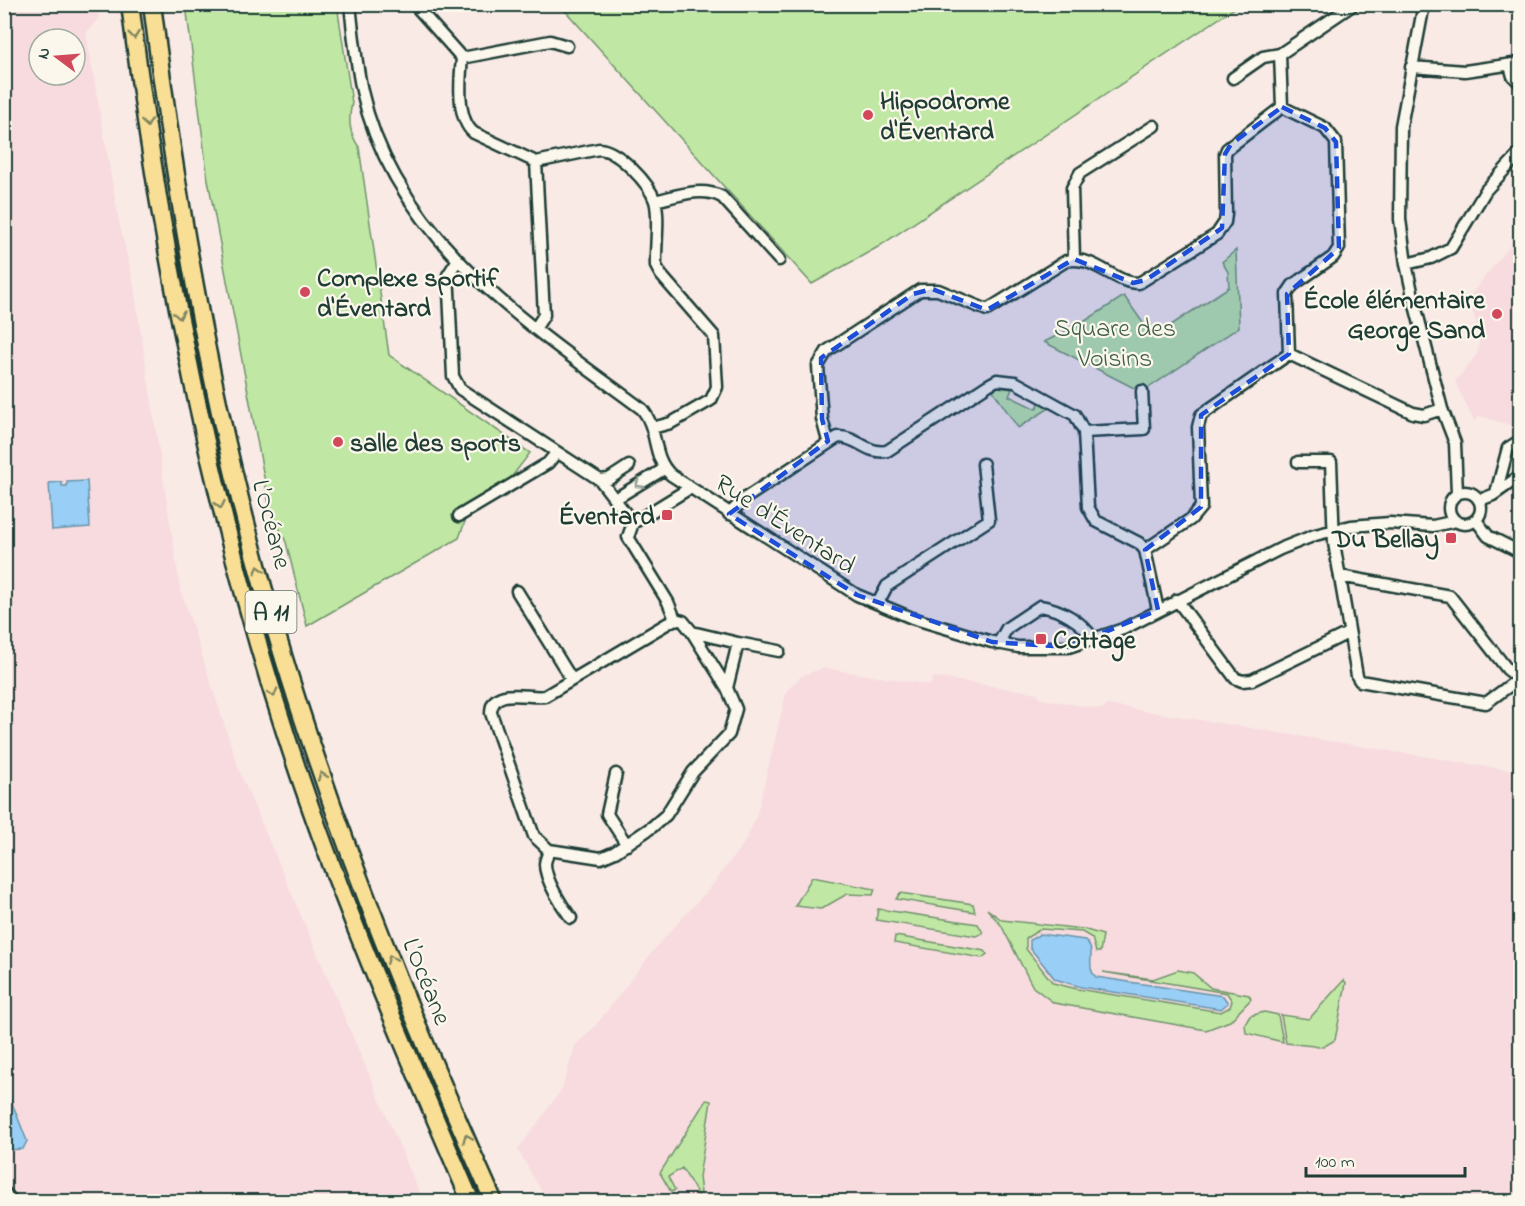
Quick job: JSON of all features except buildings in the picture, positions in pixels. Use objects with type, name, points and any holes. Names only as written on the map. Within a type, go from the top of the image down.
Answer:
[{"type":"highway","name":"L’Océane","points":[[130,4],[151,154],[188,362],[226,530],[255,635],[286,736],[337,879],[471,1202]]},
{"type":"highway","name":"L’Océane","points":[[152,4],[175,172],[202,323],[240,500],[262,582],[317,762],[354,862],[411,1009],[492,1197]]},
{"type":"street","points":[[350,4],[362,91],[382,150],[414,207],[457,261],[535,329],[642,409],[650,418],[658,457],[664,469],[615,499]]},
{"type":"street","points":[[414,4],[462,58],[460,79],[466,126],[474,133],[536,162],[599,148],[609,149],[618,155],[655,201],[656,266],[661,275],[714,336],[717,387],[711,400],[671,423],[652,428]]},
{"type":"street","points":[[1233,78],[1263,57],[1280,54],[1353,4]]},
{"type":"street","points":[[1424,4],[1401,126],[1400,219],[1406,264],[1442,409],[1455,443],[1457,493],[1450,502],[1453,517],[1465,524],[1476,520],[1481,513],[1480,500],[1470,492],[1457,493]]},
{"type":"street","points":[[462,58],[550,41],[567,45]]},
{"type":"street","points":[[1280,54],[1282,106]]},
{"type":"street","points":[[1411,67],[1465,70],[1515,65],[1513,76],[1521,83]]},
{"type":"street","points":[[828,441],[822,419],[818,366],[827,351],[920,290],[938,290],[987,310],[1066,261],[1074,259],[1088,261],[1125,280],[1139,283],[1217,234],[1225,222],[1226,214],[1225,154],[1227,148],[1282,106]]},
{"type":"street","points":[[1282,106],[1325,128],[1336,142],[1341,241],[1333,257],[1293,285],[1287,294],[1288,354]]},
{"type":"street","points":[[1074,259],[1072,188],[1075,180],[1080,173],[1154,126]]},
{"type":"street","points":[[1406,264],[1431,258],[1451,248],[1486,190],[1521,153]]},
{"type":"street","points":[[535,329],[544,315],[536,162]]},
{"type":"street","points":[[655,201],[696,192],[714,193],[722,197],[779,260]]},
{"type":"street","points":[[457,261],[448,275],[453,376],[460,389],[600,480],[633,523]]},
{"type":"street","points":[[1288,354],[1413,413],[1424,415],[1442,409]]},
{"type":"street","points":[[1145,550],[1191,519],[1201,507],[1198,427],[1201,415],[1288,354]]},
{"type":"street","points":[[729,514],[741,501],[828,441],[846,436],[873,451],[887,451],[997,380],[1015,382],[1068,409],[1081,422],[1084,432],[1088,507],[1092,516],[1145,550],[1158,610]]},
{"type":"street","points":[[1084,432],[1144,429],[1142,391]]},
{"type":"street","points":[[1496,493],[1508,448],[1516,443],[1521,445]]},
{"type":"street","points":[[459,516],[548,463],[556,452]]},
{"type":"street","points":[[1299,462],[1331,462],[1334,530],[1340,576],[1348,633],[1357,676],[1365,683],[1486,703],[1519,678],[1507,669],[1450,597],[1340,576]]},
{"type":"street","points":[[878,603],[887,586],[989,520],[983,464]]},
{"type":"street","points":[[600,480],[609,479],[629,466]]},
{"type":"street","name":"Rue d'Éventard","points":[[664,469],[729,514],[840,585],[912,618],[998,644],[1025,648],[1069,647],[1123,629],[1280,549],[1334,530],[1390,523],[1433,526],[1453,517]]},
{"type":"street","points":[[1480,500],[1496,493],[1521,476]]},
{"type":"street","points":[[675,619],[668,602],[628,537],[633,523],[690,488]]},
{"type":"street","points":[[1476,520],[1488,536],[1521,552]]},
{"type":"street","points":[[517,591],[573,680]]},
{"type":"street","points":[[1176,600],[1235,678],[1242,681],[1252,680],[1348,633]]},
{"type":"street","points":[[998,644],[1007,628],[1040,606],[1053,608],[1078,622],[1093,639]]},
{"type":"street","points":[[675,619],[683,621],[693,632],[727,688],[736,709],[734,723],[729,734],[688,778],[666,815],[627,844],[601,858],[549,850],[534,836],[491,713],[491,706],[496,701],[515,693],[537,698],[545,696],[675,619]]},
{"type":"street","points":[[693,632],[779,651]]},
{"type":"street","points":[[727,688],[738,643]]},
{"type":"street","points":[[616,774],[607,814],[627,844]]},
{"type":"street","points":[[549,850],[544,862],[546,874],[558,901],[571,918]]},
{"type":"street","points":[[4,1192],[13,1202]]},
{"type":"highlighted area","points":[[1282,107],[1325,128],[1336,142],[1339,248],[1287,294],[1289,354],[1201,415],[1201,507],[1145,550],[1158,610],[1069,647],[992,642],[857,595],[729,514],[828,441],[822,419],[821,358],[913,294],[932,289],[987,310],[1074,259],[1133,283],[1146,280],[1222,228],[1225,154],[1231,144]]},
{"type":"shaded area","points":[[5,5],[98,5],[99,18],[87,32],[87,27],[27,27],[27,87],[87,87],[87,39],[119,222],[133,281],[180,588],[240,773],[423,1201],[34,1202],[26,1194],[21,1201],[5,1202]]},
{"type":"shaded area","name":"École élémentaire George Sand","points":[[1520,233],[1520,428],[1480,416],[1474,421],[1455,382],[1477,354],[1479,344],[1469,297]]},
{"type":"shaded area","points":[[823,668],[930,685],[934,677],[1037,693],[1041,699],[1102,709],[1108,705],[1520,772],[1520,1201],[547,1201],[518,1150],[562,1089],[575,1046],[596,1025],[657,946],[711,887],[746,840],[757,814],[787,690],[802,676]]},
{"type":"green space","name":"Complexe sportif d'Éventard","points":[[186,5],[337,5],[352,103],[350,126],[359,147],[389,355],[530,453],[510,479],[467,516],[459,538],[307,626],[286,542],[270,509],[208,180]]},
{"type":"green space","name":"Hippodrome d'Éventard","points":[[560,5],[1239,5],[878,247],[812,284]]},
{"type":"green space","name":"Square des Voisins","points":[[1236,250],[1239,327],[1147,389],[1134,388],[1044,342],[1079,325],[1124,296],[1153,337],[1229,287],[1228,272],[1222,262]]},
{"type":"green space","points":[[999,387],[1012,389],[1009,396],[1036,409],[1040,402],[1051,407],[1018,428],[992,389]]},
{"type":"green space","points":[[812,877],[875,889],[873,895],[847,894],[821,909],[795,906]]},
{"type":"green space","points":[[900,893],[973,904],[975,912],[896,899]]},
{"type":"green space","points":[[878,909],[978,924],[983,933],[976,936],[876,920]]},
{"type":"green space","points":[[987,909],[1002,920],[1083,929],[1103,935],[1100,952],[1096,952],[1092,938],[1082,932],[1041,929],[1026,938],[1026,949],[1053,983],[1077,989],[1221,1012],[1230,1007],[1232,1001],[1227,993],[1103,972],[1153,979],[1178,970],[1193,973],[1211,988],[1249,995],[1251,999],[1230,1021],[1206,1030],[1054,1003],[1033,987],[1001,925]]},
{"type":"green space","points":[[895,936],[985,951],[987,954],[982,958],[894,943]]},
{"type":"green space","points":[[1344,980],[1346,983],[1335,1040],[1323,1047],[1286,1043],[1281,1015],[1309,1019]]},
{"type":"green space","points":[[1264,1012],[1278,1015],[1283,1042],[1246,1033],[1245,1024],[1250,1016]]},
{"type":"green space","points":[[706,1100],[711,1101],[699,1177],[701,1193],[698,1195],[682,1168],[668,1177],[675,1190],[671,1192],[660,1173]]},
{"type":"water","points":[[87,481],[90,527],[52,530],[49,483],[62,482],[62,486],[67,486],[67,482]]},
{"type":"water","points":[[1040,934],[1085,940],[1091,949],[1091,968],[1096,977],[1223,996],[1228,1003],[1221,1009],[1081,987],[1055,979],[1030,948],[1030,940]]},
{"type":"water","points":[[5,1085],[27,1141],[23,1149],[5,1150]]},
{"type":"place","name":"Hippodrome d'Éventard","points":[[868,115]]},
{"type":"place","name":"Complexe sportif d'Éventard","points":[[305,292]]},
{"type":"place","name":"École élémentaire George Sand","points":[[1497,314]]},
{"type":"place","name":"salle des sports","points":[[338,442]]},
{"type":"place","name":"Éventard","points":[[667,515]]},
{"type":"place","name":"Du Bellay","points":[[1451,538]]},
{"type":"place","name":"Cottage","points":[[1041,639]]}]
